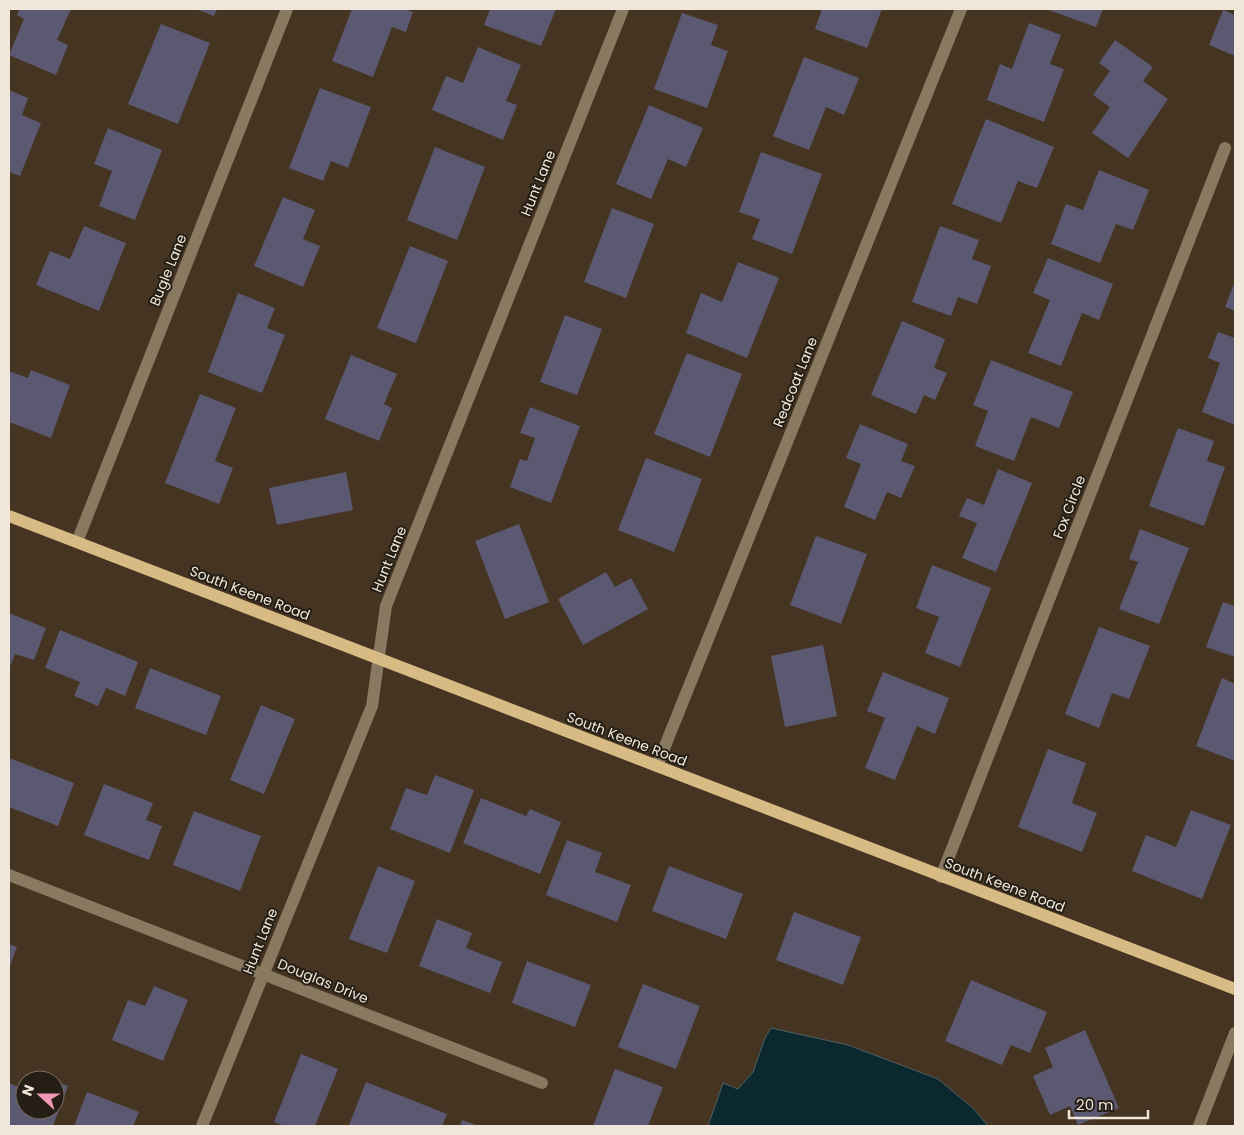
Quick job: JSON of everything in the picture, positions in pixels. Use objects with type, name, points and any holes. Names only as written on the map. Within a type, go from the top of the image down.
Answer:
[{"type":"main road","name":"South Keene Road","points":[[9,516],[1235,989]]},
{"type":"street","name":"Bugle Lane","points":[[76,542],[287,9]]},
{"type":"street","name":"Hunt Lane","points":[[202,1126],[372,706],[386,606],[623,9]]},
{"type":"street","name":"Redcoat Lane","points":[[657,766],[961,9]]},
{"type":"street","name":"Fox Circle","points":[[941,877],[1225,148]]},
{"type":"street","name":"Douglas Drive","points":[[9,875],[542,1083]]},
{"type":"street","points":[[1199,1126],[1235,1033]]},
{"type":"water","points":[[771,1028],[848,1045],[938,1079],[974,1109],[988,1126],[708,1126],[723,1083],[738,1089],[753,1072],[765,1038]]},
{"type":"building","points":[[20,9],[71,9],[57,40],[68,45],[56,75],[9,55],[24,19],[17,15]]},
{"type":"building","points":[[196,9],[217,9],[214,16]]},
{"type":"building","points":[[352,9],[405,9],[413,12],[406,32],[392,27],[373,77],[332,61]]},
{"type":"building","points":[[490,9],[556,9],[541,46],[484,25]]},
{"type":"building","points":[[822,9],[882,9],[867,48],[815,29]]},
{"type":"building","points":[[1046,9],[1103,9],[1096,27]]},
{"type":"building","points":[[1223,10],[1235,15],[1235,56],[1209,45]]},
{"type":"building","points":[[682,13],[718,25],[711,45],[728,51],[707,108],[654,89]]},
{"type":"building","points":[[1029,23],[1061,35],[1050,64],[1064,69],[1044,122],[987,100],[1000,64],[1012,69]]},
{"type":"building","points":[[161,24],[210,43],[178,124],[128,104]]},
{"type":"building","points":[[1115,40],[1153,67],[1143,81],[1168,99],[1128,158],[1092,133],[1110,107],[1093,95],[1110,71],[1099,63]]},
{"type":"building","points":[[478,47],[521,65],[506,101],[517,105],[503,140],[432,110],[446,76],[463,83]]},
{"type":"building","points":[[804,57],[859,78],[844,115],[826,107],[809,150],[773,136]]},
{"type":"building","points":[[320,88],[371,107],[348,168],[331,161],[323,181],[289,168]]},
{"type":"building","points":[[9,90],[28,98],[22,115],[41,123],[20,176],[9,172]]},
{"type":"building","points":[[649,105],[703,128],[686,167],[668,159],[651,199],[616,184]]},
{"type":"building","points":[[986,119],[1054,147],[1037,188],[1018,181],[1001,223],[952,204]]},
{"type":"building","points":[[108,128],[162,150],[135,220],[99,206],[112,171],[94,164]]},
{"type":"building","points":[[435,147],[485,167],[457,240],[407,220]]},
{"type":"building","points":[[761,152],[822,174],[792,254],[752,239],[760,219],[739,212]]},
{"type":"building","points":[[1099,170],[1149,190],[1133,230],[1116,224],[1100,263],[1051,244],[1066,204],[1083,210]]},
{"type":"building","points":[[283,197],[315,210],[303,239],[320,246],[303,287],[254,266]]},
{"type":"building","points":[[612,208],[654,224],[626,298],[584,282]]},
{"type":"building","points":[[84,226],[126,243],[99,311],[36,285],[50,251],[70,259]]},
{"type":"building","points":[[940,226],[979,240],[972,259],[991,266],[977,304],[958,297],[951,316],[912,302]]},
{"type":"building","points":[[410,246],[448,261],[416,343],[377,328]]},
{"type":"building","points":[[1048,258],[1113,284],[1099,320],[1082,313],[1061,366],[1028,353],[1050,300],[1033,293]]},
{"type":"building","points":[[738,262],[779,278],[747,358],[686,333],[701,293],[722,302]]},
{"type":"building","points":[[1235,281],[1235,311],[1225,307]]},
{"type":"building","points":[[238,293],[275,308],[267,328],[285,335],[262,393],[208,372]]},
{"type":"building","points":[[565,315],[602,329],[577,395],[540,382]]},
{"type":"building","points":[[902,321],[945,339],[934,368],[947,373],[935,400],[924,395],[916,414],[871,395]]},
{"type":"building","points":[[1218,332],[1235,338],[1235,425],[1202,412],[1220,363],[1208,358]]},
{"type":"building","points":[[687,353],[742,374],[710,457],[654,434]]},
{"type":"building","points":[[351,355],[397,374],[384,404],[392,408],[379,441],[325,419]]},
{"type":"building","points":[[991,360],[1073,392],[1059,428],[1031,417],[1014,461],[975,446],[988,411],[973,405]]},
{"type":"building","points":[[31,370],[70,385],[51,438],[9,422],[9,371],[28,378]]},
{"type":"building","points":[[200,394],[236,408],[215,461],[233,468],[219,504],[165,483]]},
{"type":"building","points":[[530,407],[580,426],[551,503],[510,487],[520,459],[527,461],[535,438],[520,433]]},
{"type":"building","points":[[860,424],[908,444],[901,461],[915,466],[901,498],[887,492],[875,520],[844,507],[861,464],[846,458]]},
{"type":"building","points":[[1178,428],[1214,441],[1207,461],[1225,467],[1204,526],[1149,506]]},
{"type":"building","points":[[646,458],[702,479],[674,552],[618,530]]},
{"type":"building","points":[[998,469],[1032,483],[996,572],[962,558],[977,523],[959,516],[967,498],[984,505]]},
{"type":"building","points":[[346,472],[353,510],[277,525],[269,488]]},
{"type":"building","points":[[519,524],[549,602],[505,619],[475,541]]},
{"type":"building","points":[[1140,529],[1189,548],[1159,624],[1119,609],[1138,562],[1129,559]]},
{"type":"building","points":[[816,536],[867,554],[841,624],[790,605]]},
{"type":"building","points":[[932,565],[991,588],[960,667],[925,653],[939,617],[916,608]]},
{"type":"building","points":[[606,572],[615,587],[631,578],[648,609],[583,645],[558,599]]},
{"type":"building","points":[[1223,602],[1235,606],[1235,657],[1206,647]]},
{"type":"building","points":[[9,613],[46,628],[34,660],[15,654],[9,669]]},
{"type":"building","points":[[1099,627],[1150,646],[1129,699],[1112,693],[1099,728],[1065,714]]},
{"type":"building","points":[[60,630],[138,662],[125,696],[106,688],[98,706],[74,696],[80,682],[45,668]]},
{"type":"building","points":[[823,645],[837,716],[785,727],[771,656]]},
{"type":"building","points":[[150,668],[221,696],[206,735],[135,708]]},
{"type":"building","points":[[883,672],[949,698],[935,734],[917,726],[895,780],[865,768],[885,718],[867,711]]},
{"type":"building","points":[[1222,678],[1235,684],[1235,761],[1196,746]]},
{"type":"building","points":[[261,705],[295,719],[264,794],[230,780]]},
{"type":"building","points":[[1048,749],[1086,763],[1072,803],[1097,813],[1082,852],[1018,827]]},
{"type":"building","points":[[9,758],[74,783],[58,826],[9,807]]},
{"type":"building","points":[[435,775],[474,790],[450,853],[390,829],[406,788],[427,795]]},
{"type":"building","points":[[104,784],[153,803],[146,820],[162,826],[149,860],[84,835]]},
{"type":"building","points":[[481,798],[526,816],[530,809],[561,822],[540,874],[463,843]]},
{"type":"building","points":[[1191,810],[1231,825],[1202,899],[1132,871],[1146,835],[1176,847]]},
{"type":"building","points":[[194,811],[261,836],[240,891],[173,865]]},
{"type":"building","points":[[567,840],[602,853],[595,872],[631,885],[617,922],[546,895]]},
{"type":"building","points":[[378,866],[415,881],[387,953],[349,939]]},
{"type":"building","points":[[669,866],[743,894],[726,939],[652,911]]},
{"type":"building","points":[[794,912],[861,937],[843,985],[776,960]]},
{"type":"building","points":[[437,919],[472,933],[466,948],[502,962],[490,993],[419,966]]},
{"type":"building","points":[[9,944],[17,947],[9,968]]},
{"type":"building","points":[[527,961],[591,985],[575,1027],[512,1003]]},
{"type":"building","points":[[971,980],[1047,1012],[1030,1053],[1011,1045],[1002,1065],[945,1041]]},
{"type":"building","points":[[643,984],[700,1006],[676,1069],[618,1047]]},
{"type":"building","points":[[154,986],[188,1000],[163,1061],[112,1040],[128,1000],[145,1006]]},
{"type":"building","points":[[1085,1030],[1119,1108],[1078,1125],[1070,1106],[1050,1115],[1033,1076],[1053,1067],[1045,1048]]},
{"type":"building","points":[[301,1054],[338,1069],[315,1126],[285,1126],[274,1122]]},
{"type":"building","points":[[615,1069],[663,1087],[648,1126],[593,1126]]},
{"type":"building","points":[[366,1082],[447,1114],[442,1126],[349,1125]]},
{"type":"building","points":[[9,1083],[15,1086],[15,1120],[55,1120],[53,1126],[9,1126]]},
{"type":"building","points":[[87,1092],[139,1112],[133,1126],[74,1126]]},
{"type":"building","points":[[462,1120],[479,1126],[460,1126]]}]
